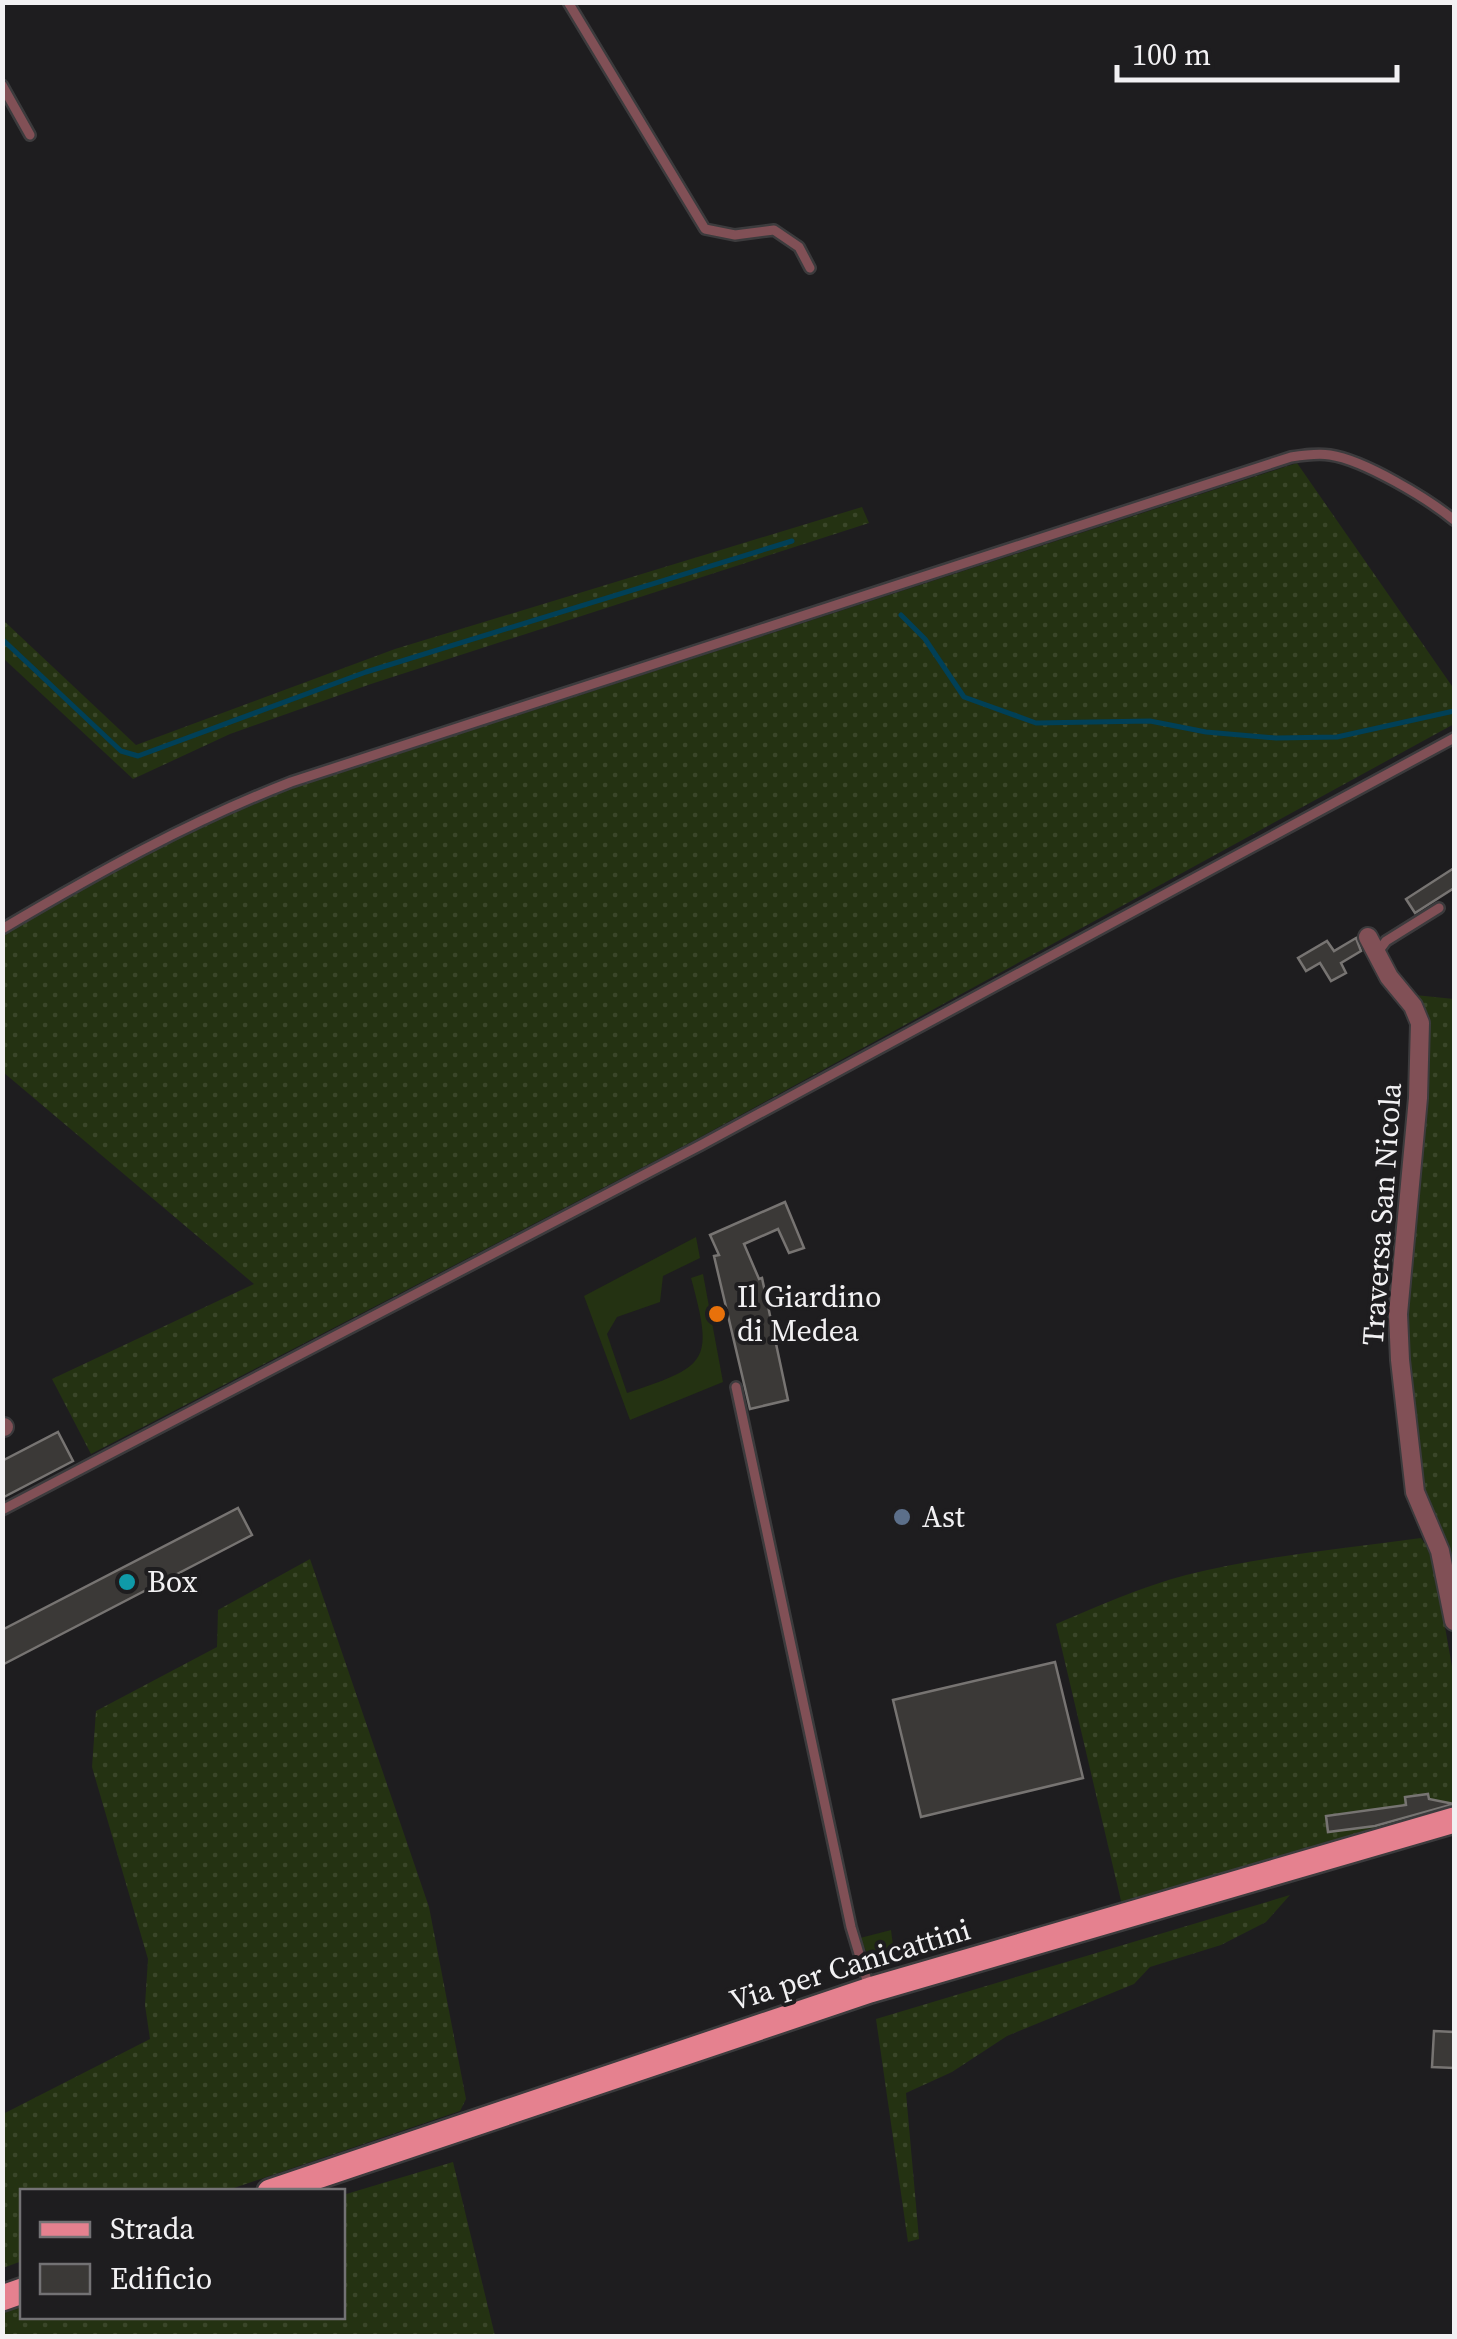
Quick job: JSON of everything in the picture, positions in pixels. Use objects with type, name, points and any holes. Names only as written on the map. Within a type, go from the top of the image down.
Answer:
[{"type":"main road","name":"Via per Canicattini","points":[[279,2189],[870,1990],[1454,1820]]},
{"type":"main road","name":"Via per Canicattini","points":[[327,2189],[874,2004],[1454,1836]]},
{"type":"street","name":"Traversa San Nicola","points":[[1373,945],[1420,1023],[1418,1098],[1398,1314],[1400,1360],[1415,1492],[1440,1550],[1454,1621]]},
{"type":"lane","points":[[568,2],[705,229],[735,235],[774,230],[799,247],[810,268]]},
{"type":"lane","points":[[2,85],[30,135]]},
{"type":"lane","points":[[2,929],[217,810],[290,782],[1291,457],[1332,456],[1352,462],[1434,504],[1454,520]]},
{"type":"lane","points":[[2,1510],[701,1145],[1454,738]]},
{"type":"lane","points":[[1373,945],[1440,908]]},
{"type":"lane","points":[[736,1387],[851,1927],[870,1990]]},
{"type":"green space","points":[[1297,463],[1454,689],[1454,724],[695,1140],[91,1454],[52,1379],[254,1284],[3,1072],[2,936],[145,856],[293,788]]},
{"type":"green space","points":[[862,507],[869,523],[371,684],[230,734],[133,779],[3,658],[3,620],[136,745],[395,649]]},
{"type":"green space","points":[[1415,995],[1454,999],[1454,1586],[1424,1505],[1405,1320],[1419,1004]]},
{"type":"green space","points":[[696,1237],[700,1258],[663,1276],[660,1302],[617,1317],[607,1334],[627,1393],[689,1367],[702,1344],[691,1278],[703,1274],[723,1382],[630,1420],[584,1296]]},
{"type":"green space","points":[[1421,1538],[1431,1552],[1454,1678],[1454,1805],[1442,1812],[1122,1905],[1056,1624],[1136,1591],[1215,1568]]},
{"type":"green space","points":[[310,1559],[429,1907],[466,2099],[460,2111],[231,2189],[20,2189],[20,2262],[3,2268],[3,2114],[150,2039],[145,2005],[148,1959],[92,1767],[96,1711],[217,1647],[218,1610]]},
{"type":"green space","points":[[1290,1895],[1266,1922],[1221,1945],[1150,1967],[1134,1984],[1007,2036],[952,2072],[906,2093],[919,2239],[908,2242],[876,2019]]},
{"type":"green space","points":[[891,1930],[895,1960],[891,1966],[874,1969],[860,1938]]},
{"type":"green space","points":[[453,2162],[495,2336],[3,2336],[2,2306],[20,2301],[20,2319],[345,2319],[345,2194]]},
{"type":"building","points":[[1454,868],[1454,888],[1415,913],[1406,899]]},
{"type":"building","points":[[1356,938],[1361,951],[1341,963],[1346,973],[1331,981],[1320,963],[1306,971],[1298,958],[1327,941],[1334,951]]},
{"type":"building","points":[[785,1202],[804,1248],[789,1253],[778,1229],[744,1244],[759,1279],[762,1278],[788,1400],[750,1409],[714,1256],[719,1255],[710,1235]]},
{"type":"building","points":[[58,1432],[73,1461],[2,1498],[2,1461]]},
{"type":"building","name":"Box","points":[[238,1508],[252,1535],[2,1665],[2,1630]]},
{"type":"building","points":[[1055,1662],[1083,1778],[921,1817],[893,1700]]},
{"type":"building","points":[[1428,1794],[1429,1799],[1454,1804],[1375,1826],[1328,1832],[1326,1816],[1406,1805],[1405,1797]]},
{"type":"building","points":[[1434,2031],[1454,2032],[1454,2068],[1432,2067]]},
{"type":"waterway","points":[[2,639],[121,751],[138,756],[366,672],[792,541]]},
{"type":"waterway","points":[[901,615],[925,639],[964,697],[1036,723],[1150,721],[1206,732],[1276,738],[1337,737],[1454,711]]},
{"type":"place","name":"Il Giardino di Medea","points":[[717,1314]]},
{"type":"place","name":"Ast","points":[[902,1517]]},
{"type":"place","name":"Box","points":[[127,1582]]}]
